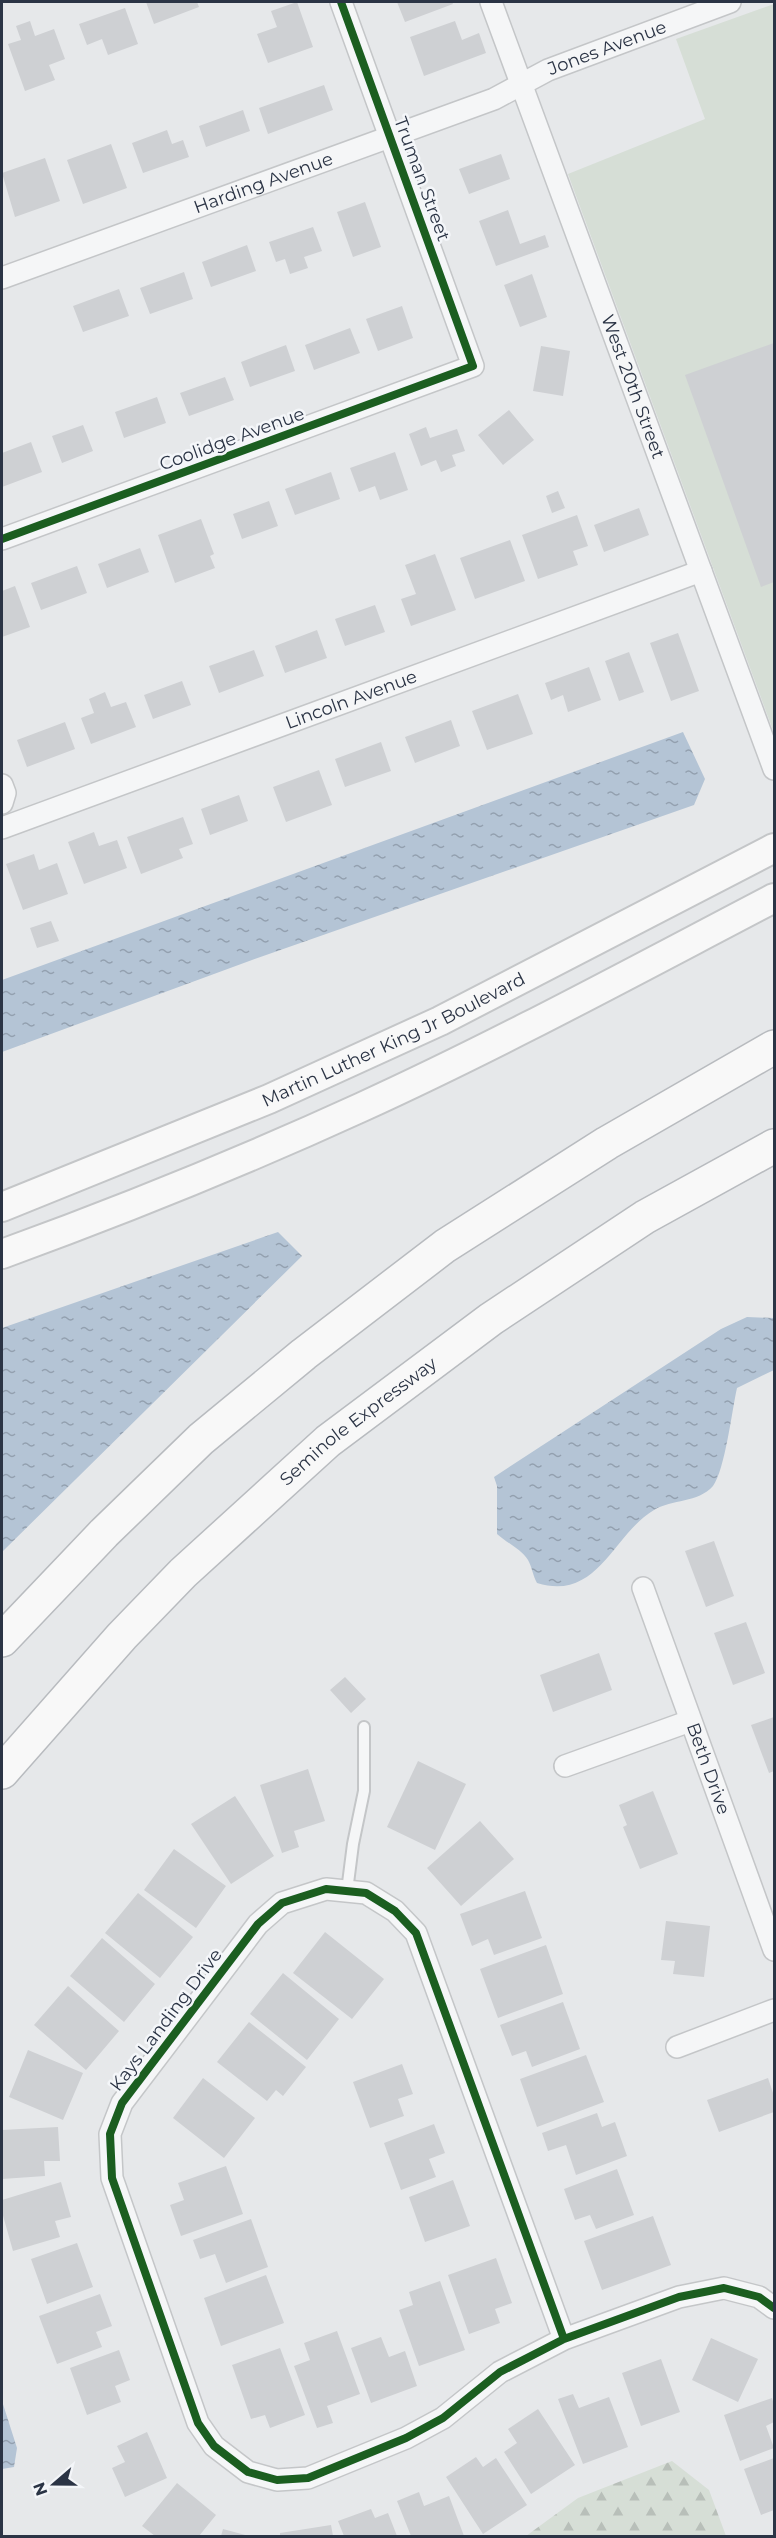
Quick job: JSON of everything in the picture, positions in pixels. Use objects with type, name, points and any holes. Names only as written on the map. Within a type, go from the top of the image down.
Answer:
[{"type":"highway","points":[[2,1640],[104,1533],[201,1439],[304,1354],[435,1253],[607,1143],[774,1047]]},
{"type":"highway","name":"Seminole Expressway","points":[[2,1772],[122,1636],[183,1573],[328,1441],[491,1318],[645,1217],[774,1146]]},
{"type":"main road","name":"Martin Luther King Jr Boulevard","points":[[2,1207],[269,1099],[440,1021],[774,848]]},
{"type":"main road","points":[[2,1254],[107,1215],[363,1107],[568,1006],[774,898]]},
{"type":"street","name":"Truman Street","points":[[341,2],[473,366]]},
{"type":"street","name":"West 20th Street","points":[[491,2],[774,770]]},
{"type":"street","name":"Jones Avenue","points":[[521,84],[548,70],[730,2]]},
{"type":"street","name":"Harding Avenue","points":[[2,278],[494,99],[521,84]]},
{"type":"street","name":"Coolidge Avenue","points":[[2,539],[473,366]]},
{"type":"street","name":"Lincoln Avenue","points":[[2,828],[701,571]]},
{"type":"street","points":[[2,785],[4,793],[2,803]]},
{"type":"street","name":"Beth Drive","points":[[643,1588],[774,1950]]},
{"type":"street","points":[[565,1766],[690,1721]]},
{"type":"street","name":"Kays Landing Drive","points":[[564,2339],[416,1933],[395,1911],[366,1893],[326,1889],[282,1903],[258,1924],[122,2103],[110,2134],[111,2178],[198,2423],[214,2446],[248,2472],[277,2480],[308,2478],[406,2438],[444,2418],[500,2372],[564,2339],[679,2298],[723,2288],[759,2297],[774,2308]]},
{"type":"street","points":[[677,2047],[774,2010]]},
{"type":"lane","points":[[347,1891],[353,1844],[364,1791],[363,1727]]},
{"type":"green space","points":[[774,4],[774,733],[568,174],[705,119],[676,39]]},
{"type":"green space","points":[[672,2461],[709,2490],[726,2536],[526,2536],[578,2498]]},
{"type":"water","points":[[683,732],[705,779],[694,805],[252,960],[2,1052],[2,980]]},
{"type":"water","points":[[278,1232],[302,1256],[2,1552],[2,1328]]},
{"type":"water","points":[[747,1317],[774,1318],[774,1370],[737,1388],[725,1454],[713,1486],[700,1495],[654,1510],[627,1534],[590,1575],[575,1583],[558,1586],[537,1583],[525,1556],[497,1534],[497,1486],[494,1477],[721,1329]]},
{"type":"water","points":[[2,2401],[17,2448],[14,2467],[2,2469]]},
{"type":"building","points":[[146,2],[197,2],[199,7],[154,24]]},
{"type":"building","points":[[297,2],[313,47],[268,63],[257,34],[277,27],[271,11]]},
{"type":"building","points":[[397,2],[452,2],[453,4],[405,22]]},
{"type":"building","points":[[125,8],[138,44],[108,55],[102,39],[87,45],[79,24]]},
{"type":"building","points":[[30,21],[35,36],[54,29],[65,59],[49,65],[55,80],[25,91],[8,44],[21,40],[16,26]]},
{"type":"building","points":[[455,21],[462,40],[479,33],[486,53],[424,76],[410,37]]},
{"type":"building","points":[[324,85],[333,110],[268,134],[259,108]]},
{"type":"building","points":[[243,110],[250,131],[206,147],[199,126]]},
{"type":"building","points":[[167,130],[172,144],[183,140],[189,157],[143,173],[132,143]]},
{"type":"building","points":[[111,144],[127,188],[83,204],[67,160]]},
{"type":"building","points":[[501,154],[510,179],[469,194],[459,169]]},
{"type":"building","points":[[45,158],[60,201],[15,217],[2,173]]},
{"type":"building","points":[[365,202],[381,247],[353,257],[337,212]]},
{"type":"building","points":[[508,210],[520,244],[545,235],[549,247],[496,266],[479,221]]},
{"type":"building","points":[[313,227],[322,251],[304,257],[308,268],[290,274],[285,259],[276,262],[269,242]]},
{"type":"building","points":[[247,245],[256,271],[211,287],[202,262]]},
{"type":"building","points":[[184,272],[193,299],[150,314],[140,288]]},
{"type":"building","points":[[532,274],[547,317],[520,327],[504,285]]},
{"type":"building","points":[[119,289],[129,316],[83,332],[73,306]]},
{"type":"building","points":[[402,306],[413,338],[378,351],[366,319]]},
{"type":"building","points":[[350,328],[360,353],[314,370],[305,345]]},
{"type":"building","points":[[774,343],[774,582],[761,587],[685,375]]},
{"type":"building","points":[[286,345],[295,371],[250,387],[241,362]]},
{"type":"building","points":[[541,346],[570,351],[563,396],[533,391]]},
{"type":"building","points":[[225,377],[234,400],[189,416],[180,393]]},
{"type":"building","points":[[157,397],[166,423],[124,438],[115,412]]},
{"type":"building","points":[[509,410],[534,440],[503,465],[478,435]]},
{"type":"building","points":[[83,425],[93,451],[62,463],[52,436]]},
{"type":"building","points":[[426,427],[430,438],[457,429],[465,451],[452,455],[456,466],[441,472],[436,460],[421,466],[409,434]]},
{"type":"building","points":[[31,442],[42,472],[2,487],[2,453]]},
{"type":"building","points":[[395,452],[408,490],[380,500],[375,486],[359,492],[350,468]]},
{"type":"building","points":[[331,472],[340,499],[295,515],[285,489]]},
{"type":"building","points":[[558,491],[565,508],[552,513],[546,496]]},
{"type":"building","points":[[269,501],[278,526],[242,539],[233,514]]},
{"type":"building","points":[[639,508],[649,535],[604,552],[594,525]]},
{"type":"building","points":[[577,515],[588,546],[573,551],[578,565],[538,579],[522,535]]},
{"type":"building","points":[[201,519],[214,554],[210,556],[215,568],[175,583],[158,535]]},
{"type":"building","points":[[510,540],[525,581],[475,599],[460,558]]},
{"type":"building","points":[[140,548],[149,572],[107,588],[98,564]]},
{"type":"building","points":[[435,554],[456,610],[411,626],[401,599],[416,594],[405,565]]},
{"type":"building","points":[[77,566],[87,593],[41,610],[31,583]]},
{"type":"building","points":[[15,586],[30,627],[2,637],[2,591]]},
{"type":"building","points":[[375,605],[385,632],[345,646],[335,619]]},
{"type":"building","points":[[317,630],[327,658],[285,673],[275,646]]},
{"type":"building","points":[[678,633],[699,691],[671,701],[650,643]]},
{"type":"building","points":[[254,650],[264,676],[219,693],[209,666]]},
{"type":"building","points":[[629,652],[644,692],[619,701],[605,661]]},
{"type":"building","points":[[589,667],[601,700],[568,712],[563,695],[551,700],[545,683]]},
{"type":"building","points":[[182,681],[191,705],[153,719],[144,695]]},
{"type":"building","points":[[105,692],[111,707],[126,702],[136,727],[91,744],[81,718],[94,713],[89,699]]},
{"type":"building","points":[[518,694],[533,734],[487,750],[472,711]]},
{"type":"building","points":[[451,720],[460,746],[415,763],[405,737]]},
{"type":"building","points":[[65,722],[75,749],[27,767],[17,740]]},
{"type":"building","points":[[381,742],[391,771],[345,787],[335,759]]},
{"type":"building","points":[[319,770],[332,805],[286,822],[273,787]]},
{"type":"building","points":[[239,795],[248,821],[210,835],[201,809]]},
{"type":"building","points":[[183,817],[193,844],[179,849],[183,858],[141,874],[127,837]]},
{"type":"building","points":[[94,832],[99,846],[117,840],[127,868],[84,884],[68,842]]},
{"type":"building","points":[[34,854],[39,870],[57,863],[68,894],[23,910],[6,864]]},
{"type":"building","points":[[51,921],[59,941],[37,948],[30,928]]},
{"type":"building","points":[[714,1541],[734,1596],[706,1607],[685,1551]]},
{"type":"building","points":[[746,1622],[765,1673],[733,1685],[714,1633]]},
{"type":"building","points":[[599,1653],[612,1690],[553,1712],[540,1675]]},
{"type":"building","points":[[345,1677],[366,1699],[351,1713],[330,1690]]},
{"type":"building","points":[[774,1717],[774,1771],[769,1773],[751,1725]]},
{"type":"building","points":[[418,1761],[466,1784],[435,1850],[387,1827]]},
{"type":"building","points":[[308,1769],[325,1821],[294,1831],[299,1847],[282,1853],[260,1785]]},
{"type":"building","points":[[653,1791],[678,1854],[640,1869],[623,1827],[627,1825],[619,1805]]},
{"type":"building","points":[[235,1796],[274,1856],[231,1884],[191,1824]]},
{"type":"building","points":[[480,1821],[514,1859],[461,1906],[427,1868]]},
{"type":"building","points":[[174,1849],[226,1886],[196,1928],[144,1890]]},
{"type":"building","points":[[525,1891],[542,1938],[494,1955],[488,1939],[472,1946],[460,1914]]},
{"type":"building","points":[[138,1893],[193,1937],[160,1978],[105,1933]]},
{"type":"building","points":[[666,1921],[710,1926],[704,1977],[673,1974],[675,1961],[661,1960]]},
{"type":"building","points":[[325,1932],[384,1979],[352,2019],[293,1973]]},
{"type":"building","points":[[102,1938],[155,1984],[124,2022],[70,1976]]},
{"type":"building","points":[[546,1945],[563,1994],[498,2018],[480,1969]]},
{"type":"building","points":[[283,1973],[339,2019],[307,2060],[250,2014]]},
{"type":"building","points":[[68,1986],[119,2031],[86,2070],[34,2025]]},
{"type":"building","points":[[563,2002],[580,2049],[532,2067],[526,2051],[512,2056],[500,2025]]},
{"type":"building","points":[[249,2022],[306,2067],[283,2096],[276,2090],[267,2101],[217,2062]]},
{"type":"building","points":[[28,2050],[83,2073],[63,2120],[9,2097]]},
{"type":"building","points":[[586,2055],[604,2102],[537,2127],[520,2079]]},
{"type":"building","points":[[402,2064],[413,2094],[398,2099],[404,2116],[370,2128],[353,2082]]},
{"type":"building","points":[[203,2078],[255,2118],[224,2158],[173,2118]]},
{"type":"building","points":[[768,2078],[774,2096],[774,2112],[719,2132],[707,2100]]},
{"type":"building","points":[[597,2113],[602,2127],[615,2122],[627,2156],[576,2175],[566,2145],[548,2151],[542,2133]]},
{"type":"building","points":[[434,2124],[445,2153],[429,2159],[436,2177],[401,2190],[384,2143]]},
{"type":"building","points":[[58,2127],[60,2161],[44,2161],[45,2176],[2,2179],[2,2130]]},
{"type":"building","points":[[226,2166],[243,2214],[181,2236],[170,2205],[184,2200],[178,2183]]},
{"type":"building","points":[[617,2169],[634,2215],[596,2229],[590,2215],[575,2220],[564,2189]]},
{"type":"building","points":[[453,2180],[470,2226],[425,2242],[409,2197]]},
{"type":"building","points":[[61,2182],[71,2217],[55,2221],[60,2237],[13,2251],[2,2212],[2,2200]]},
{"type":"building","points":[[653,2216],[671,2265],[602,2290],[584,2241]]},
{"type":"building","points":[[251,2219],[268,2267],[226,2283],[215,2254],[200,2259],[193,2240]]},
{"type":"building","points":[[77,2243],[93,2287],[47,2304],[31,2259]]},
{"type":"building","points":[[496,2258],[512,2303],[495,2309],[500,2323],[469,2334],[448,2275]]},
{"type":"building","points":[[266,2275],[284,2323],[221,2346],[204,2298]]},
{"type":"building","points":[[440,2281],[465,2350],[419,2366],[399,2310],[413,2305],[409,2292]]},
{"type":"building","points":[[100,2294],[112,2326],[96,2332],[102,2347],[57,2364],[39,2316]]},
{"type":"building","points":[[337,2331],[360,2394],[327,2406],[333,2423],[317,2428],[294,2366],[310,2360],[304,2343]]},
{"type":"building","points":[[381,2337],[389,2357],[405,2351],[417,2386],[371,2403],[351,2348]]},
{"type":"building","points":[[711,2338],[758,2359],[738,2402],[692,2380]]},
{"type":"building","points":[[280,2348],[305,2415],[270,2428],[265,2415],[251,2419],[232,2365]]},
{"type":"building","points":[[119,2350],[130,2380],[115,2386],[121,2402],[87,2415],[70,2368]]},
{"type":"building","points":[[661,2359],[680,2412],[641,2426],[622,2373]]},
{"type":"building","points":[[573,2394],[579,2408],[609,2397],[628,2447],[583,2464],[558,2399]]},
{"type":"building","points":[[772,2398],[774,2422],[766,2426],[774,2448],[740,2461],[724,2415]]},
{"type":"building","points":[[538,2409],[575,2465],[531,2494],[504,2452],[517,2443],[508,2429]]},
{"type":"building","points":[[147,2432],[167,2478],[125,2497],[112,2468],[125,2462],[117,2446]]},
{"type":"building","points":[[476,2457],[483,2467],[496,2458],[527,2505],[483,2534],[446,2477]]},
{"type":"building","points":[[774,2458],[774,2510],[761,2515],[744,2469]]},
{"type":"building","points":[[177,2483],[216,2515],[199,2536],[155,2536],[142,2526]]},
{"type":"building","points":[[419,2492],[424,2506],[449,2496],[464,2536],[411,2536],[397,2501]]},
{"type":"building","points":[[371,2509],[375,2518],[388,2513],[397,2536],[344,2536],[338,2521]]},
{"type":"building","points":[[331,2525],[333,2536],[280,2536],[280,2533]]},
{"type":"building","points":[[223,2529],[249,2536],[221,2536]]},
{"type":"cycle path","points":[[2,539],[473,366],[341,2]]},
{"type":"cycle path","points":[[564,2339],[416,1933],[395,1911],[366,1893],[326,1889],[282,1903],[258,1924],[122,2103],[110,2134],[112,2178],[198,2423],[214,2446],[248,2472],[277,2480],[308,2478],[406,2438],[443,2418],[500,2372],[564,2339],[679,2297],[724,2288],[759,2297],[774,2308]]}]
